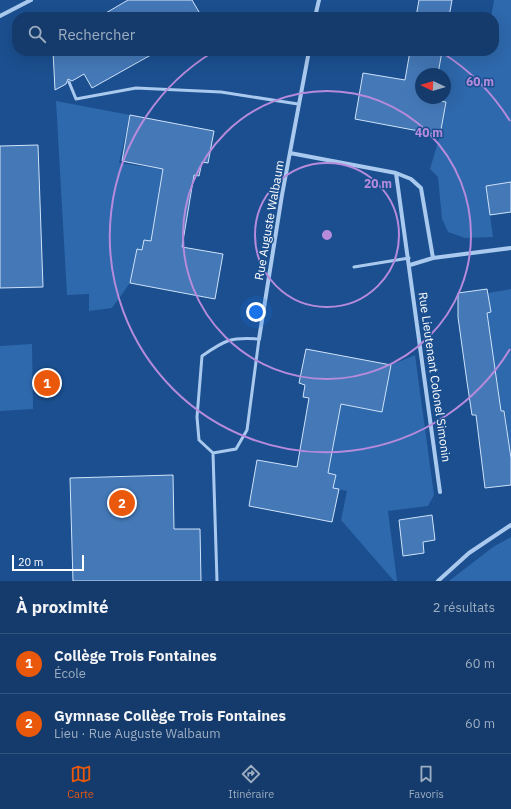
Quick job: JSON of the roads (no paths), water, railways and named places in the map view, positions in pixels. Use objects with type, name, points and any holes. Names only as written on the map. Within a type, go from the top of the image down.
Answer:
[{"type":"street","points":[[0,16],[31,0]]},
{"type":"street","points":[[316,12],[319,0]]},
{"type":"street","name":"Rue Auguste Walbaum","points":[[259,339],[298,104],[308,56]]},
{"type":"street","points":[[290,153],[396,173],[411,179],[421,188],[433,258]]},
{"type":"street","name":"Rue Lieutenant Colonel Simonin","points":[[396,173],[410,265],[440,492]]},
{"type":"street","points":[[410,265],[433,258],[511,248]]},
{"type":"street","points":[[438,581],[468,553],[511,525]]},
{"type":"lane","points":[[69,82],[76,98],[136,88],[221,92],[298,104]]},
{"type":"lane","points":[[354,267],[409,258]]},
{"type":"lane","points":[[216,581],[213,453],[200,440],[197,417],[202,356],[222,341],[240,338],[259,339]]},
{"type":"lane","name":"Rue Auguste Walbaum","points":[[213,453],[236,449],[247,430],[259,339]]},
{"type":"place","name":"Collège Trois Fontaines","points":[[47,383]]},
{"type":"place","name":"Gymnase Collège Trois Fontaines","points":[[122,503]]}]
